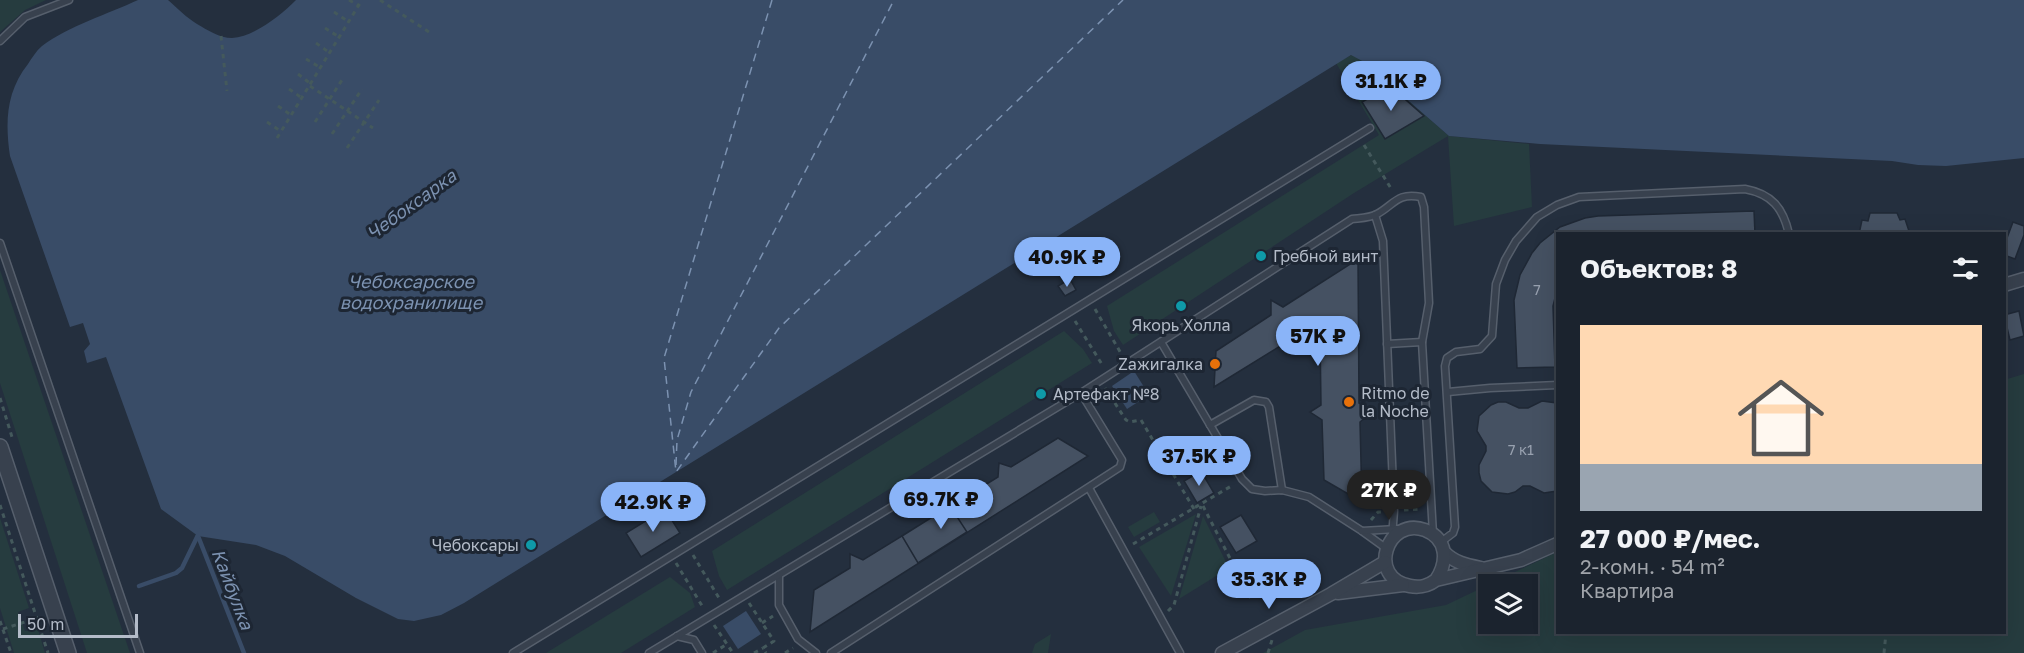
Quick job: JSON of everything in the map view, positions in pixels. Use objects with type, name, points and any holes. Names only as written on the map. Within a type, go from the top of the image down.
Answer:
[{"type":"street","points":[[2006,284],[2024,279]]},
{"type":"street","points":[[0,447],[68,653]]},
{"type":"street","points":[[1222,653],[1331,594],[1389,546],[1398,533],[1409,529],[1422,529],[1439,543],[1452,560],[1488,569]]},
{"type":"street","points":[[1437,580],[1444,563],[1439,543]]},
{"type":"street","points":[[1331,594],[1403,585],[1427,586],[1437,580],[1521,560],[1556,544]]},
{"type":"street","points":[[1389,546],[1389,574],[1403,585]]},
{"type":"lane","points":[[0,41],[24,18],[69,0]]},
{"type":"lane","points":[[513,653],[1370,128]]},
{"type":"lane","points":[[1439,543],[1453,532],[1455,527],[1445,366],[1447,358],[1456,352],[1480,349],[1492,336],[1496,284],[1505,260],[1516,241],[1537,217],[1557,205],[1579,197],[1745,189],[1760,192],[1780,208],[1788,232]]},
{"type":"lane","points":[[649,653],[1081,393],[1352,219],[1375,215],[1398,198],[1411,195],[1420,197],[1424,207],[1429,303],[1422,342],[1439,543]]},
{"type":"lane","points":[[1375,215],[1383,241],[1387,344],[1389,546]]},
{"type":"lane","points":[[0,243],[140,653]]},
{"type":"lane","points":[[1161,342],[1242,479],[1252,489],[1282,490],[1309,497],[1389,546]]},
{"type":"lane","points":[[1387,344],[1422,342]]},
{"type":"lane","points":[[1448,392],[1556,385]]},
{"type":"lane","points":[[831,653],[1120,467],[1122,460],[1081,393]]},
{"type":"lane","points":[[1210,425],[1254,400],[1266,402],[1269,407],[1282,490]]},
{"type":"lane","points":[[1089,488],[1180,653]]},
{"type":"lane","points":[[1362,531],[1389,546]]},
{"type":"lane","points":[[779,575],[779,605],[798,639],[816,653]]},
{"type":"lane","points":[[677,636],[694,640],[702,653]]},
{"type":"path","points":[[349,0],[359,6]]},
{"type":"path","points":[[277,138],[362,0]]},
{"type":"path","points":[[380,0],[432,34]]},
{"type":"path","points":[[334,12],[349,22]]},
{"type":"path","points":[[325,28],[339,38]]},
{"type":"path","points":[[221,36],[226,91]]},
{"type":"path","points":[[316,43],[330,53]]},
{"type":"path","points":[[306,58],[321,68]]},
{"type":"path","points":[[298,75],[372,128]]},
{"type":"path","points":[[315,122],[342,80]]},
{"type":"path","points":[[289,88],[302,98]]},
{"type":"path","points":[[332,134],[362,89]]},
{"type":"path","points":[[347,148],[379,100]]},
{"type":"path","points":[[278,106],[292,115]]},
{"type":"path","points":[[267,122],[282,132]]},
{"type":"path","points":[[1358,136],[1398,198]]},
{"type":"path","points":[[1090,300],[1117,347]]},
{"type":"path","points":[[1070,312],[1098,358]]},
{"type":"path","points":[[1100,380],[1126,420],[1130,422],[1141,420],[1194,509]]},
{"type":"path","points":[[1123,549],[1202,505],[1242,479]]},
{"type":"path","points":[[0,505],[48,653]]},
{"type":"path","points":[[1202,505],[1251,599]]},
{"type":"path","points":[[1161,619],[1174,604],[1202,505]]},
{"type":"path","points":[[1402,510],[1422,509]]},
{"type":"path","points":[[1368,524],[1378,512],[1384,512]]},
{"type":"path","points":[[688,546],[719,598]]},
{"type":"path","points":[[672,556],[703,608]]},
{"type":"path","points":[[744,596],[774,641],[754,653]]},
{"type":"path","points":[[709,617],[733,653]]},
{"type":"path","points":[[3,629],[37,618]]},
{"type":"path","points":[[0,621],[10,653]]},
{"type":"path","points":[[1884,653],[1886,634]]},
{"type":"path","points":[[712,653],[727,644]]},
{"type":"path","points":[[763,648],[766,653]]},
{"type":"path","points":[[785,653],[793,648]]},
{"type":"green space","points":[[0,0],[46,0],[25,10],[0,32]]},
{"type":"green space","points":[[1352,55],[1364,62],[1449,136],[1529,144],[1532,207],[1454,226],[1448,136],[1354,193],[1123,345],[1114,331],[1107,306],[1379,135],[1336,63]]},
{"type":"green space","points":[[0,270],[130,653],[87,653],[0,383]]},
{"type":"green space","points":[[1064,331],[1083,349],[1092,363],[727,590],[719,576],[712,551]]},
{"type":"green space","points":[[2024,374],[2024,653],[1263,653],[1305,630],[1446,605],[1478,590],[1478,634],[1538,634],[1538,574],[1511,574],[1556,552],[1556,634],[2006,634],[2006,379]]},
{"type":"green space","points":[[1154,512],[1160,522],[1134,537],[1128,527]]},
{"type":"green space","points":[[1196,514],[1171,596],[1139,547]]},
{"type":"green space","points":[[1203,516],[1229,568],[1179,599]]},
{"type":"green space","points":[[0,518],[29,608],[18,612],[25,631],[38,629],[45,653],[14,653],[0,608]]},
{"type":"green space","points":[[670,577],[690,593],[695,607],[621,653],[546,653]]},
{"type":"green space","points":[[1051,634],[1048,653],[1032,653],[1035,644]]},
{"type":"water","name":"Чебоксарское водохранилище","points":[[138,0],[168,0],[201,26],[218,35],[232,38],[258,29],[296,0],[2024,0],[2024,158],[1946,166],[1918,165],[1892,161],[1540,144],[1449,136],[1364,62],[1351,55],[464,603],[441,615],[414,621],[398,619],[356,598],[285,556],[256,545],[198,536],[161,509],[106,357],[87,363],[84,351],[90,344],[83,323],[70,327],[10,156],[8,119],[11,96],[21,75],[42,46],[76,26]]},
{"type":"water","points":[[1134,371],[1149,395],[1127,409],[1112,386]]},
{"type":"water","points":[[746,611],[761,634],[738,649],[723,626]]},
{"type":"building","points":[[1390,86],[1424,116],[1385,139],[1362,102]]},
{"type":"building","points":[[1754,211],[1755,232],[1556,232],[1556,294],[1553,306],[1555,367],[1517,368],[1514,300],[1520,275],[1540,243],[1560,227],[1598,216]]},
{"type":"building","points":[[1870,213],[1897,213],[1900,220],[1905,219],[1909,232],[1859,232],[1862,220],[1868,221]]},
{"type":"building","points":[[2013,222],[2024,226],[2024,235],[2015,259],[2006,256],[2006,241]]},
{"type":"building","points":[[1358,259],[1359,403],[1373,411],[1360,422],[1362,502],[1324,480],[1322,420],[1310,412],[1321,405],[1320,332],[1311,327],[1214,387],[1216,351],[1271,315],[1271,300],[1283,307]]},
{"type":"building","points":[[1070,279],[1076,290],[1065,296],[1058,286]]},
{"type":"building","points":[[2019,311],[2024,336],[2010,340],[2006,314]]},
{"type":"building","points":[[1542,401],[1556,403],[1556,491],[1544,493],[1530,486],[1523,486],[1508,494],[1492,492],[1481,481],[1479,473],[1479,465],[1486,446],[1477,431],[1479,416],[1498,402],[1528,408]]},
{"type":"building","points":[[1058,438],[1088,456],[810,632],[814,590],[850,568],[850,554],[863,560],[998,477],[999,463],[1011,467]]},
{"type":"building","points":[[1201,471],[1214,493],[1197,503],[1184,481]]},
{"type":"building","points":[[950,506],[967,532],[918,563],[902,536]]},
{"type":"building","points":[[665,509],[680,533],[641,557],[626,533]]},
{"type":"building","points":[[1241,515],[1257,541],[1236,553],[1220,527]]},
{"type":"waterway","points":[[139,586],[176,573],[182,568],[200,531]]},
{"type":"waterway","name":"Кайбулка","points":[[198,536],[244,653]]},
{"type":"ferry route","points":[[772,0],[664,358],[676,472],[779,328],[1123,0]]},
{"type":"ferry route","points":[[676,465],[677,440],[691,392],[894,0]]},
{"type":"place","name":"Гребной винт","points":[[1261,256]]},
{"type":"place","name":"Якорь Холла","points":[[1181,306]]},
{"type":"place","name":"Zажигалка","points":[[1215,364]]},
{"type":"place","name":"Артефакт №8","points":[[1041,394]]},
{"type":"place","name":"Ritmo de la Noche","points":[[1349,402]]},
{"type":"place","name":"Чебоксары","points":[[531,545]]},
{"type":"water label","name":"Чебоксарка","points":[[411,204]]}]
